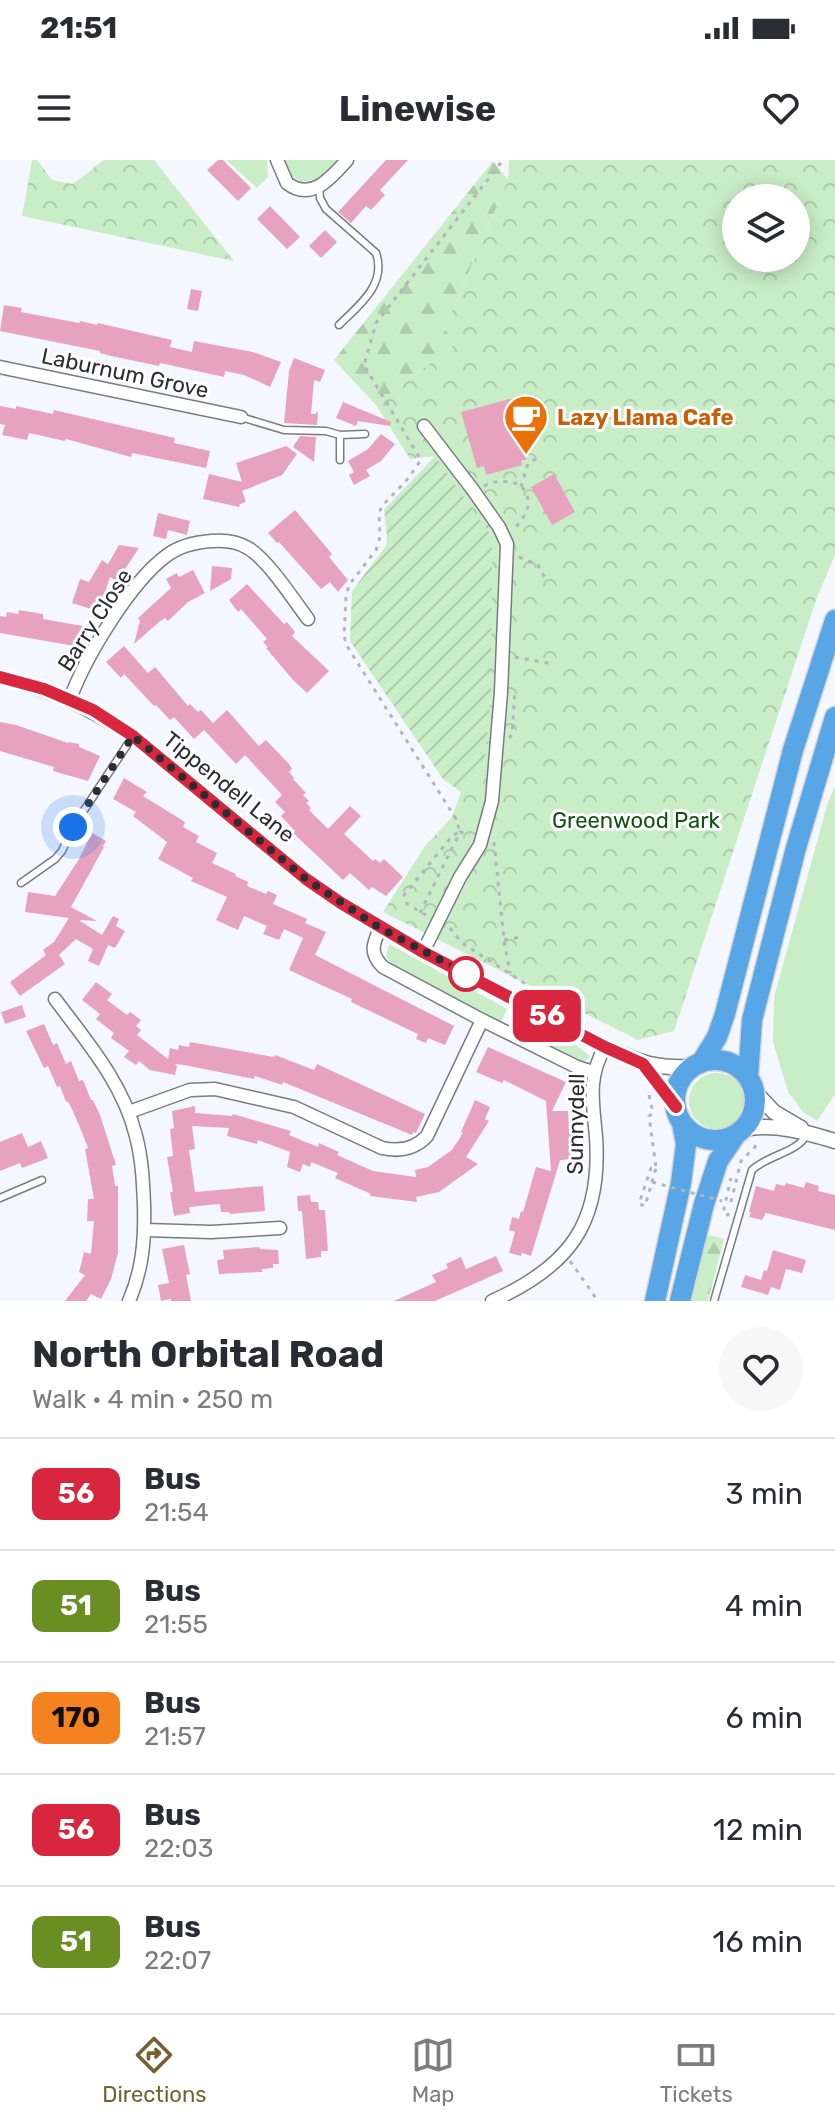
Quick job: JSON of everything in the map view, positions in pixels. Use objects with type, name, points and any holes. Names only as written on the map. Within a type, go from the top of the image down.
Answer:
[{"type":"highway","points":[[698,1065],[717,1037],[725,1014],[793,750],[835,620]]},
{"type":"highway","points":[[680,1301],[718,1161],[751,1118],[755,1105],[751,1084],[752,1020],[796,848],[835,717]]},
{"type":"highway","points":[[655,1301],[681,1183],[686,1144],[676,1095],[679,1084],[685,1074],[698,1065],[714,1061],[727,1062],[739,1068],[751,1084]]},
{"type":"highway","points":[[679,1115],[690,1131],[700,1137],[723,1140],[739,1132]]},
{"type":"street","points":[[277,160],[287,183],[301,190],[319,187],[347,160]]},
{"type":"street","name":"Laburnum Grove","points":[[0,367],[241,417]]},
{"type":"street","points":[[423,952],[484,836],[492,801],[507,544],[473,490],[424,426]]},
{"type":"street","name":"Barry Close","points":[[70,699],[123,603],[151,570],[180,548],[216,541],[246,546],[267,565],[308,619]]},
{"type":"street","name":"Tippendell Lane","points":[[0,677],[70,699],[133,736],[306,879],[380,928],[423,952],[643,1064],[662,1067],[698,1065]]},
{"type":"street","points":[[380,928],[373,955],[383,967],[482,1020],[593,1072]]},
{"type":"street","points":[[55,999],[118,1088],[129,1112],[141,1158],[145,1230],[140,1267],[129,1301]]},
{"type":"street","points":[[129,1112],[178,1093],[215,1089],[285,1104],[382,1148],[407,1149],[427,1136],[482,1020]]},
{"type":"street","name":"Sunnydell","points":[[492,1301],[534,1280],[557,1263],[578,1234],[592,1203],[598,1166],[593,1072],[605,1047]]},
{"type":"street","name":"Tippendell Lane","points":[[643,1064],[679,1115]]},
{"type":"street","points":[[751,1084],[774,1112],[808,1133]]},
{"type":"street","points":[[739,1132],[759,1126],[776,1127],[835,1141]]},
{"type":"street","points":[[145,1230],[211,1232],[280,1228]]},
{"type":"lane","points":[[319,187],[326,209],[376,253],[378,259],[375,286],[339,325]]},
{"type":"lane","points":[[241,417],[284,430],[365,434]]},
{"type":"lane","points":[[340,435],[340,460]]},
{"type":"lane","points":[[21,883],[62,851],[73,827],[133,736]]},
{"type":"lane","points":[[714,1301],[752,1170],[759,1163],[803,1142],[808,1133]]},
{"type":"lane","points":[[0,1198],[42,1180]]},
{"type":"path","points":[[420,913],[460,832],[456,819],[347,646],[344,636],[349,585],[376,550],[382,506],[421,460],[364,365],[376,323],[503,160]]},
{"type":"path","points":[[521,487],[528,463],[536,459]]},
{"type":"path","points":[[473,490],[492,481],[505,480],[514,481],[527,496],[525,515],[504,537]]},
{"type":"path","points":[[515,555],[538,565],[547,581]]},
{"type":"path","points":[[511,657],[553,664]]},
{"type":"path","points":[[432,918],[407,904],[404,895],[453,835],[460,832],[492,838],[510,973]]},
{"type":"path","points":[[448,926],[462,943],[529,986]]},
{"type":"path","points":[[504,940],[521,937]]},
{"type":"path","points":[[646,1088],[653,1113],[649,1116],[656,1168],[645,1206],[639,1204],[651,1168],[656,1168]]},
{"type":"path","points":[[652,1182],[722,1201],[728,1178],[732,1178],[723,1213],[728,1215],[741,1161],[751,1149]]},
{"type":"path","points":[[565,1253],[598,1301]]},
{"type":"green space","points":[[32,160],[37,160],[52,180],[73,184],[104,160],[154,160],[234,261],[22,216]]},
{"type":"green space","points":[[226,160],[267,160],[268,177],[257,188]]},
{"type":"green space","points":[[284,160],[341,160],[322,178],[301,182],[290,175]]},
{"type":"green space","name":"Greenwood Park","points":[[509,160],[835,160],[835,555],[816,600],[674,1031],[638,1040],[383,912],[425,846],[452,817],[461,792],[484,765],[435,456],[410,459],[376,405],[454,345],[445,328],[508,180]]},
{"type":"green space","points":[[493,161],[508,180],[445,328],[454,345],[376,405],[334,360]]},
{"type":"green space","points":[[435,456],[492,537],[491,696],[484,765],[461,792],[443,779],[350,641],[352,591],[386,546],[384,510]]},
{"type":"green space","points":[[835,786],[835,1094],[817,1121],[803,1112],[788,1092],[773,1042],[774,997]]},
{"type":"green space","points":[[389,944],[507,1009],[501,1022],[398,969],[386,957]]},
{"type":"green space","points":[[514,1013],[567,1039],[589,1055],[588,1059],[582,1062],[572,1059],[508,1026]]},
{"type":"green space","points":[[717,1073],[737,1081],[745,1101],[737,1121],[717,1129],[697,1121],[689,1101],[697,1081]]},
{"type":"green space","points":[[705,1234],[724,1239],[708,1301],[687,1301]]},
{"type":"building","points":[[218,160],[223,160],[251,188],[238,201],[207,170]]},
{"type":"building","points":[[386,160],[408,160],[380,190],[385,195],[371,210],[366,206],[351,223],[338,212]]},
{"type":"building","points":[[270,206],[300,237],[287,249],[257,219]]},
{"type":"building","points":[[325,230],[337,242],[321,258],[309,246]]},
{"type":"building","points":[[191,289],[202,291],[198,311],[187,309]]},
{"type":"building","points":[[4,305],[22,308],[21,312],[79,323],[98,323],[172,340],[170,347],[192,352],[194,341],[253,352],[281,362],[270,387],[244,375],[225,371],[224,377],[160,363],[159,366],[0,331]]},
{"type":"building","points":[[294,358],[325,370],[320,382],[314,380],[311,414],[318,411],[317,425],[284,423],[289,371]]},
{"type":"building","points":[[510,399],[527,459],[521,461],[522,465],[486,475],[484,466],[477,468],[461,412]]},
{"type":"building","points":[[343,402],[391,422],[390,426],[358,421],[356,426],[336,418]]},
{"type":"building","points":[[0,406],[53,414],[54,410],[175,438],[174,443],[210,451],[206,468],[132,453],[131,457],[66,439],[29,433],[27,440],[2,435],[5,425],[0,424]]},
{"type":"building","points":[[381,434],[395,444],[381,461],[366,470],[370,476],[354,485],[349,475],[354,472],[348,461],[368,449]]},
{"type":"building","points":[[300,436],[316,437],[314,462],[293,447]]},
{"type":"building","points":[[286,446],[297,454],[282,475],[242,491],[246,502],[239,507],[203,499],[209,474],[242,482],[236,463]]},
{"type":"building","points":[[554,474],[575,512],[552,525],[531,487]]},
{"type":"building","points":[[295,510],[332,554],[329,557],[348,580],[338,592],[330,582],[321,589],[268,533]]},
{"type":"building","points":[[158,513],[190,521],[187,535],[168,530],[166,539],[153,536]]},
{"type":"building","points":[[119,545],[139,548],[117,581],[110,577],[101,605],[96,603],[94,610],[72,603],[80,579],[89,582],[102,560],[108,564]]},
{"type":"building","points":[[212,566],[232,568],[231,579],[210,591]]},
{"type":"building","points":[[193,570],[205,593],[188,602],[168,621],[165,618],[159,622],[134,644],[140,621],[138,618],[171,588],[166,579]]},
{"type":"building","points":[[247,584],[284,624],[287,622],[295,632],[292,636],[329,671],[307,693],[266,648],[263,642],[267,639],[229,600]]},
{"type":"building","points":[[19,610],[43,614],[43,619],[88,627],[85,642],[81,641],[80,647],[0,633],[0,616],[6,617],[7,612],[18,614]]},
{"type":"building","points":[[124,646],[148,673],[155,667],[188,706],[190,704],[198,712],[201,710],[213,723],[227,710],[259,746],[266,740],[289,764],[293,779],[306,793],[303,795],[309,801],[306,803],[311,808],[309,810],[328,829],[350,806],[361,816],[344,834],[373,861],[375,859],[380,863],[384,859],[403,877],[386,896],[372,887],[369,890],[350,873],[343,880],[293,833],[295,831],[281,816],[285,812],[275,802],[282,795],[245,755],[236,764],[204,730],[194,739],[174,717],[170,720],[124,674],[121,678],[106,662]]},
{"type":"building","points":[[0,722],[79,744],[79,747],[100,756],[88,781],[0,751]]},
{"type":"building","points":[[124,778],[147,792],[143,796],[185,822],[183,827],[199,836],[196,842],[217,853],[212,863],[236,874],[248,882],[247,886],[277,895],[273,904],[307,919],[305,923],[326,932],[315,955],[454,1026],[445,1045],[428,1038],[426,1043],[416,1039],[418,1034],[289,970],[303,938],[284,929],[279,940],[263,934],[267,926],[244,916],[238,930],[216,920],[227,897],[191,881],[193,878],[158,859],[167,842],[133,816],[136,812],[113,799]]},
{"type":"building","points":[[92,833],[106,841],[71,907],[97,921],[80,921],[102,935],[113,916],[119,919],[116,926],[125,931],[115,948],[108,945],[99,966],[88,961],[93,949],[76,939],[59,955],[65,964],[20,996],[10,982],[46,955],[43,950],[54,942],[69,918],[25,912],[28,892],[55,896]]},
{"type":"building","points":[[96,982],[112,994],[107,1000],[127,1015],[130,1012],[141,1020],[136,1026],[141,1030],[137,1035],[168,1059],[170,1048],[178,1050],[179,1045],[189,1047],[190,1042],[275,1055],[314,1070],[317,1064],[425,1114],[412,1135],[283,1082],[282,1085],[255,1076],[254,1079],[184,1065],[175,1064],[175,1075],[150,1070],[139,1061],[136,1065],[124,1057],[129,1051],[111,1038],[114,1033],[96,1019],[100,1014],[82,1000]]},
{"type":"building","points":[[22,1005],[26,1017],[5,1024],[1,1012]]},
{"type":"building","points":[[44,1024],[66,1064],[71,1061],[79,1081],[83,1080],[100,1115],[116,1165],[112,1166],[115,1186],[118,1186],[118,1253],[111,1279],[101,1299],[91,1294],[86,1301],[65,1301],[85,1275],[79,1272],[84,1252],[91,1254],[94,1221],[87,1221],[88,1199],[94,1199],[85,1149],[88,1148],[79,1125],[60,1086],[57,1087],[48,1066],[44,1068],[26,1031]]},
{"type":"building","points":[[488,1047],[566,1082],[552,1111],[568,1111],[573,1159],[560,1160],[531,1256],[509,1253],[515,1232],[509,1230],[512,1217],[519,1219],[523,1212],[536,1167],[551,1171],[546,1101],[504,1080],[502,1083],[476,1072]]},
{"type":"building","points":[[475,1100],[490,1107],[485,1119],[489,1121],[466,1157],[478,1164],[439,1192],[416,1197],[417,1202],[370,1196],[335,1178],[338,1173],[311,1162],[310,1167],[303,1164],[300,1172],[287,1167],[290,1152],[258,1140],[257,1144],[227,1136],[229,1128],[192,1126],[195,1149],[189,1150],[195,1192],[263,1186],[265,1211],[230,1214],[221,1212],[220,1204],[189,1207],[190,1213],[174,1216],[167,1157],[173,1156],[172,1111],[195,1106],[195,1113],[233,1114],[291,1131],[289,1135],[318,1147],[319,1143],[373,1171],[416,1177],[415,1170],[428,1167],[452,1150],[463,1133]]},
{"type":"building","points":[[22,1133],[28,1147],[41,1141],[48,1158],[22,1168],[20,1163],[0,1171],[0,1142]]},
{"type":"building","points":[[806,1182],[819,1186],[818,1191],[835,1195],[835,1230],[766,1213],[762,1220],[749,1217],[756,1186],[774,1191],[776,1184],[785,1186],[786,1183],[804,1188]]},
{"type":"building","points":[[310,1195],[311,1202],[318,1202],[319,1210],[325,1210],[328,1251],[321,1251],[321,1257],[306,1259],[302,1211],[298,1211],[297,1196]]},
{"type":"building","points":[[184,1245],[191,1301],[161,1301],[158,1285],[169,1283],[162,1249]]},
{"type":"building","points":[[259,1247],[278,1250],[279,1264],[262,1269],[262,1272],[219,1274],[217,1260],[224,1259],[223,1250]]},
{"type":"building","points":[[773,1250],[806,1260],[802,1273],[786,1269],[780,1290],[771,1287],[768,1295],[741,1287],[745,1275],[761,1280]]},
{"type":"building","points":[[496,1256],[503,1271],[435,1301],[394,1301],[436,1282],[432,1275],[448,1268],[446,1264],[461,1257],[466,1269]]},
{"type":"bus line","name":"56","points":[[0,677],[44,689],[93,710],[133,736],[306,879],[341,903],[423,952],[643,1064],[676,1107]]},
{"type":"place","name":"Lazy Llama Cafe","points":[[526,456]]},
{"type":"route","points":[[73,827],[133,736],[306,879],[380,928],[471,976],[466,974]]}]
